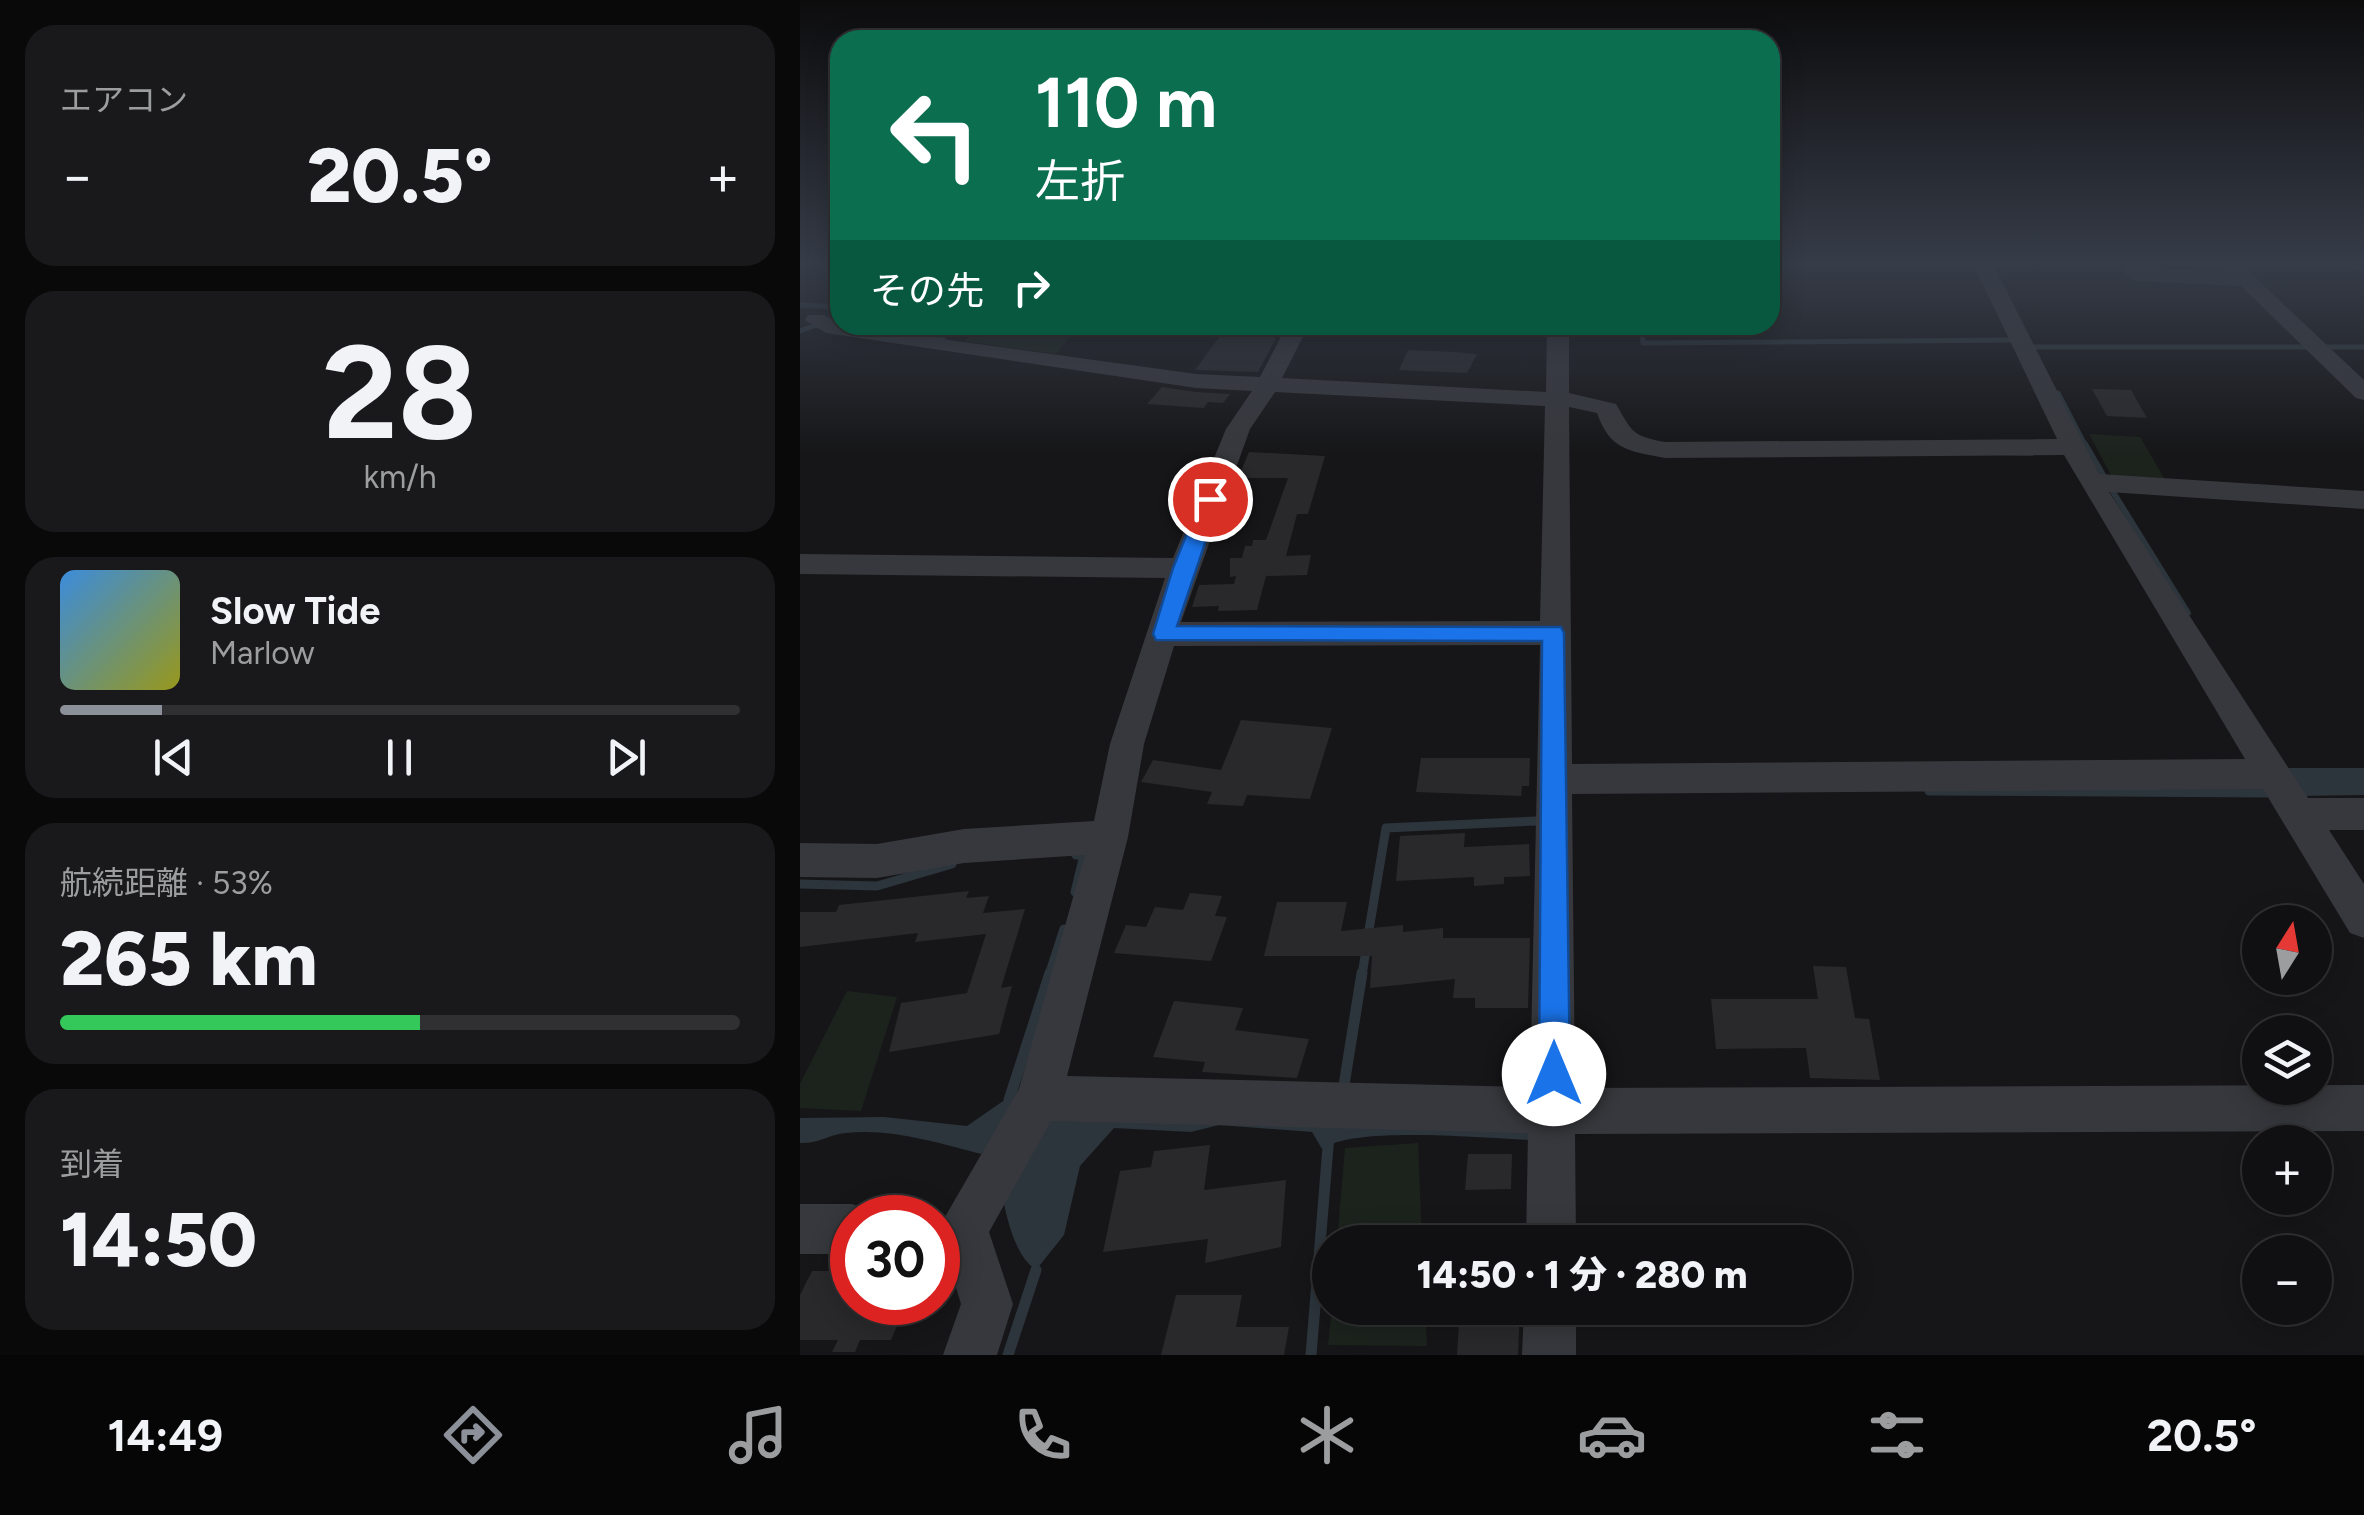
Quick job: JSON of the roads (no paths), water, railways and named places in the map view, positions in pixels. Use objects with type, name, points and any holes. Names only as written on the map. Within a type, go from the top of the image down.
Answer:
[{"type":"street","points":[[2015,329],[2069,440],[2105,490],[2273,774],[2333,814],[2364,919]]},
{"type":"street","points":[[2296,329],[2364,394]]},
{"type":"street","points":[[925,335],[1196,381],[1556,395],[1587,392],[1618,400],[1631,414],[1634,429],[1670,439],[2069,440]]},
{"type":"street","points":[[960,1216],[1009,1154],[1039,1098],[1109,837],[1128,744],[1183,568],[1238,429],[1293,335]]},
{"type":"street","points":[[1551,1225],[1558,335]]},
{"type":"street","points":[[2105,490],[2364,500]]},
{"type":"street","points":[[2105,490],[2364,513]]},
{"type":"street","points":[[800,564],[1183,568]]},
{"type":"street","points":[[1164,634],[1553,633]]},
{"type":"street","points":[[1556,779],[2273,774]]},
{"type":"street","points":[[800,860],[877,861],[964,846],[1109,837]]},
{"type":"street","points":[[1039,1098],[1554,1111],[2364,1108]]},
{"type":"street","points":[[800,1229],[830,1229]]},
{"type":"street","points":[[960,1249],[987,1304],[970,1355]]},
{"type":"street","points":[[1548,1355],[1549,1325]]},
{"type":"waterway","points":[[800,331],[805,329]]},
{"type":"waterway","points":[[914,335],[944,340]]},
{"type":"waterway","points":[[1643,335],[1643,343],[2014,340]]},
{"type":"waterway","points":[[2034,347],[2364,347]]},
{"type":"waterway","points":[[2058,393],[2083,441]]},
{"type":"waterway","points":[[2072,441],[2083,441]]},
{"type":"waterway","points":[[2083,441],[2086,447]]},
{"type":"waterway","points":[[2085,444],[2106,480]]},
{"type":"waterway","points":[[2113,492],[2188,613]]},
{"type":"waterway","points":[[1929,791],[2267,793]]},
{"type":"waterway","points":[[1368,936],[1386,828],[1537,821]]},
{"type":"waterway","points":[[1075,892],[1084,855],[1076,855]]},
{"type":"waterway","points":[[800,884],[877,886],[952,864]]},
{"type":"waterway","points":[[1049,975],[1064,929]]},
{"type":"waterway","points":[[1362,975],[1366,950]]},
{"type":"waterway","points":[[1009,1100],[1050,973]]},
{"type":"waterway","points":[[1344,1085],[1362,973]]},
{"type":"waterway","points":[[1311,1355],[1329,1135]]},
{"type":"waterway","points":[[1008,1355],[1036,1270]]}]
